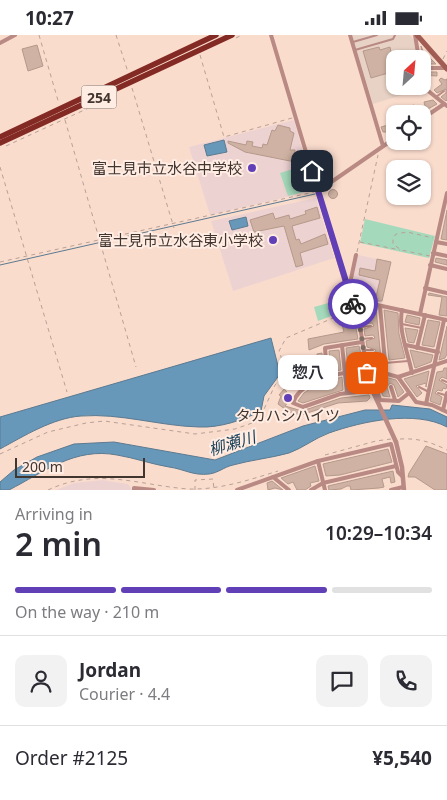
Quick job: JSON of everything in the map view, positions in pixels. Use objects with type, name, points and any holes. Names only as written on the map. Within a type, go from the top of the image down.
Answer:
[{"type":"highway","name":"254","points":[[0,143],[216,35]]},
{"type":"highway","name":"254","points":[[130,79],[232,35]]},
{"type":"highway","name":"254","points":[[0,137],[62,111]]},
{"type":"main road","points":[[416,35],[446,68]]},
{"type":"street","points":[[0,43],[15,35]]},
{"type":"street","points":[[272,35],[348,293],[361,327],[368,377],[396,443],[403,477],[403,488],[391,490]]},
{"type":"street","points":[[350,35],[383,146]]},
{"type":"street","points":[[416,35],[418,50]]},
{"type":"street","points":[[431,68],[446,68]]},
{"type":"street","points":[[431,93],[446,105],[431,114]]},
{"type":"street","points":[[318,192],[386,144]]},
{"type":"street","points":[[420,314],[447,193]]},
{"type":"street","points":[[436,240],[447,244]]},
{"type":"street","points":[[348,293],[356,255]]},
{"type":"street","points":[[433,255],[447,256]]},
{"type":"street","points":[[430,265],[447,269]]},
{"type":"street","points":[[425,288],[447,293]]},
{"type":"street","points":[[355,309],[368,303],[446,320],[442,330],[426,404]]},
{"type":"street","points":[[380,305],[386,373]]},
{"type":"street","points":[[402,310],[400,323],[412,373]]},
{"type":"street","points":[[417,348],[425,315]]},
{"type":"street","points":[[327,375],[325,348],[362,340]]},
{"type":"street","points":[[434,342],[439,343]]},
{"type":"street","points":[[342,345],[347,393]]},
{"type":"street","points":[[407,348],[438,352]]},
{"type":"street","points":[[366,367],[398,377],[447,361]]},
{"type":"street","points":[[345,373],[327,375],[304,389],[293,403],[303,407],[347,393],[366,391],[368,377]]},
{"type":"street","points":[[368,377],[373,379],[380,400],[399,401],[409,393]]},
{"type":"street","points":[[398,377],[416,402],[445,411],[447,397]]},
{"type":"street","points":[[391,387],[395,401]]},
{"type":"street","points":[[237,490],[318,461],[391,444],[396,466],[403,477]]},
{"type":"street","points":[[318,461],[325,490]]},
{"type":"street","points":[[311,490],[323,483],[396,466]]},
{"type":"street","points":[[273,477],[288,490]]},
{"type":"street","points":[[134,489],[154,490]]},
{"type":"lane","points":[[352,43],[377,35]]},
{"type":"lane","points":[[355,51],[393,39],[394,35]]},
{"type":"lane","points":[[374,36],[376,44]]},
{"type":"lane","points":[[436,97],[444,91]]},
{"type":"lane","points":[[400,323],[422,328]]},
{"type":"lane","points":[[361,327],[371,326]]},
{"type":"lane","points":[[437,329],[442,330]]},
{"type":"lane","points":[[362,340],[372,338]]},
{"type":"lane","points":[[402,351],[407,348]]},
{"type":"lane","points":[[363,351],[373,350]]},
{"type":"lane","points":[[385,363],[410,361]]},
{"type":"lane","points":[[442,380],[447,382]]},
{"type":"lane","points":[[419,387],[429,392]]},
{"type":"lane","points":[[438,393],[447,397]]},
{"type":"path","points":[[39,35],[102,245],[136,367]]},
{"type":"path","points":[[116,35],[174,229]]},
{"type":"path","points":[[198,50],[224,137],[296,117]]},
{"type":"path","points":[[442,59],[447,51]]},
{"type":"path","points":[[356,255],[379,153]]},
{"type":"path","points":[[0,167],[67,392]]},
{"type":"path","points":[[0,262],[318,192]]},
{"type":"path","points":[[401,249],[393,241],[394,235],[399,232],[407,232],[436,240]]},
{"type":"path","points":[[360,242],[433,255]]},
{"type":"path","points":[[0,454],[48,432],[86,423],[104,421],[194,433],[231,430],[255,422],[266,409],[275,385],[284,376],[284,366],[279,351],[282,341],[291,334],[322,324],[355,309]]},
{"type":"path","points":[[48,490],[90,477],[195,489],[214,489],[213,479],[195,480],[195,489]]},
{"type":"path","points":[[126,480],[134,489]]},
{"type":"shaded area","points":[[352,35],[410,35],[415,42],[416,50],[386,50],[386,95],[402,95],[373,104]]},
{"type":"shaded area","name":"富士見市立水谷中学校","points":[[294,120],[313,188],[312,191],[210,215],[189,147]]},
{"type":"shaded area","name":"富士見市立水谷東小学校","points":[[316,198],[334,258],[233,291],[211,221]]},
{"type":"shaded area","points":[[358,255],[391,262],[382,303],[353,297],[351,292]]},
{"type":"shaded area","points":[[102,480],[128,484],[132,490],[56,490],[74,483]]},
{"type":"green space","points":[[306,165],[312,190],[288,196],[280,173]]},
{"type":"green space","points":[[365,219],[435,236],[429,258],[360,243]]},
{"type":"green space","points":[[346,298],[350,309],[318,321],[314,307]]},
{"type":"water","points":[[224,140],[227,152],[207,156],[204,145]]},
{"type":"water","points":[[246,217],[248,226],[232,230],[229,221]]},
{"type":"water","points":[[271,338],[280,374],[264,396],[261,411],[247,417],[223,425],[199,427],[111,416],[70,417],[29,433],[0,449],[0,417]]},
{"type":"water","points":[[392,405],[430,409],[447,417],[447,427],[420,419],[405,418],[373,421],[329,433],[289,453],[233,465],[209,474],[193,473],[117,455],[102,453],[87,455],[60,463],[9,490],[0,490],[0,482],[14,470],[37,457],[74,444],[114,442],[215,460],[303,426],[365,410],[390,410]]},
{"type":"building","points":[[37,45],[43,66],[28,71],[22,49]]},
{"type":"building","points":[[379,47],[380,50],[390,47],[391,50],[386,50],[386,74],[371,78],[363,51]]},
{"type":"building","points":[[431,72],[437,72],[437,76],[431,76]]},
{"type":"building","points":[[441,78],[447,79],[446,101],[441,97],[446,93],[446,89],[437,93],[434,90],[442,84],[439,80]]},
{"type":"building","points":[[433,100],[437,104],[431,107],[431,105],[425,105],[424,102]]},
{"type":"building","points":[[278,125],[290,128],[290,131],[294,133],[290,150],[295,150],[295,162],[245,152],[228,143],[228,141],[246,145],[247,141],[253,142],[252,146],[262,148],[263,144],[267,145],[272,130],[275,131]]},
{"type":"building","points":[[386,126],[386,132],[383,132],[381,127]]},
{"type":"building","points":[[333,189],[338,194],[333,199],[328,194]]},
{"type":"building","points":[[317,207],[320,218],[292,226],[296,240],[299,239],[301,244],[325,234],[328,244],[300,253],[303,265],[296,267],[284,226],[254,232],[250,220],[273,213],[275,219],[289,215],[290,219],[306,214],[305,211]]},
{"type":"building","points":[[447,210],[447,240],[441,239]]},
{"type":"building","points":[[436,258],[447,260],[447,265],[435,262]]},
{"type":"building","points":[[377,259],[391,262],[382,301],[375,301],[380,280],[359,275],[360,268],[375,271]]},
{"type":"building","points":[[429,293],[447,297],[447,316],[439,315],[442,297],[428,295]]},
{"type":"building","points":[[367,308],[376,309],[382,369],[370,363],[368,353],[374,353],[376,350],[367,347],[366,341],[375,338],[373,335],[365,336],[364,329],[374,326],[372,323],[363,324],[361,312],[366,311]]},
{"type":"building","points":[[384,310],[398,313],[399,334],[405,358],[389,360]]},
{"type":"building","points":[[407,315],[420,318],[419,325],[405,322]]},
{"type":"building","points":[[354,318],[358,339],[324,344],[309,350],[308,339],[344,332],[341,320]]},
{"type":"building","points":[[428,320],[440,322],[434,347],[422,345]]},
{"type":"building","points":[[447,326],[447,354],[445,358],[439,360]]},
{"type":"building","points":[[405,328],[418,330],[414,343],[408,342]]},
{"type":"building","points":[[359,346],[361,354],[352,356],[353,363],[362,364],[363,388],[350,389],[349,374],[354,373],[354,366],[348,367],[346,348]]},
{"type":"building","points":[[339,350],[341,370],[331,372],[329,351]]},
{"type":"building","points":[[410,350],[433,355],[431,362],[415,368]]},
{"type":"building","points":[[322,353],[323,374],[302,385],[297,377],[306,373],[308,376],[318,370],[317,362],[314,359],[317,358],[317,354]]},
{"type":"building","points":[[444,368],[447,368],[447,379],[442,377],[439,380],[447,385],[446,389],[443,388],[442,391],[438,390],[435,393],[442,397],[440,405],[430,401],[437,372],[443,371]]},
{"type":"building","points":[[429,371],[426,387],[426,383],[416,386],[422,393],[417,397],[404,379]]},
{"type":"building","points":[[374,374],[396,380],[404,392],[398,397],[394,385],[390,383],[387,387],[390,397],[383,396]]},
{"type":"building","points":[[342,377],[343,390],[303,403],[298,401],[304,393],[316,385]]},
{"type":"building","points":[[284,389],[292,397],[285,406],[302,411],[341,398],[369,395],[370,398],[367,401],[338,403],[301,415],[289,412],[278,404],[281,396],[279,395]]},
{"type":"building","points":[[426,446],[447,454],[447,490],[435,490],[415,477],[408,477]]},
{"type":"building","points":[[388,449],[392,462],[340,475],[326,476],[323,464]]},
{"type":"building","points":[[315,466],[319,481],[310,483],[311,486],[305,490],[297,490],[293,482],[288,484],[281,478]]},
{"type":"building","points":[[393,471],[395,482],[391,483],[390,477],[382,479],[384,487],[351,490],[350,486],[347,486],[341,489],[329,490],[328,486]]},
{"type":"building","points":[[272,481],[283,490],[275,488],[268,490],[267,483]]},
{"type":"waterway","points":[[0,265],[315,194]]},
{"type":"way so far","points":[[353,304],[361,327],[367,373]]},
{"type":"place","name":"富士見市立水谷中学校","points":[[252,168]]},
{"type":"place","name":"富士見市立水谷東小学校","points":[[273,240]]},
{"type":"place","name":"惣八","points":[[367,373]]},
{"type":"place","name":"タカハシハイツ","points":[[288,398]]},
{"type":"route","points":[[312,171],[348,293],[353,304]]},
{"type":"water label","name":"柳瀬川","points":[[232,443]]}]
